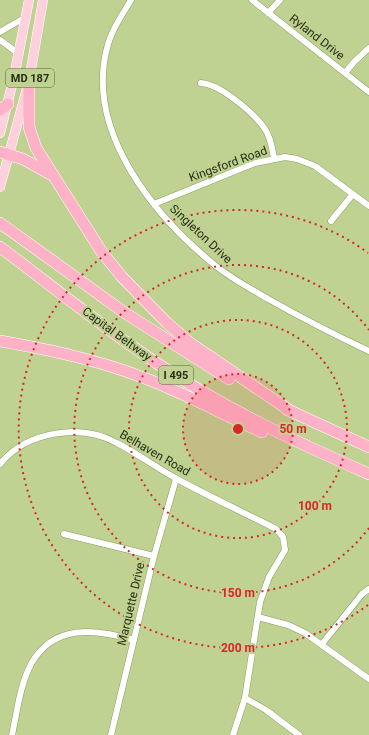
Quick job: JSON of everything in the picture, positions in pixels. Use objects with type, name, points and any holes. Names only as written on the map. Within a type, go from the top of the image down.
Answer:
[{"type":"highway","points":[[29,81],[30,130],[36,148],[101,251],[122,278],[166,322],[210,358],[292,412]]},
{"type":"highway","points":[[5,153],[35,164],[52,175]]},
{"type":"highway","name":"Capital Beltway","points":[[2,224],[88,288],[170,343],[222,375],[292,412],[369,447]]},
{"type":"highway","name":"Capital Beltway","points":[[0,247],[114,333],[158,364],[202,391],[279,433],[369,475]]},
{"type":"highway","points":[[0,340],[85,359],[146,378],[278,439],[369,475]]},
{"type":"main road","name":"MD 187","points":[[0,133],[4,107],[19,54],[29,0]]},
{"type":"main road","name":"MD 187","points":[[0,187],[5,153],[29,81],[43,0]]},
{"type":"street","name":"Singleton Drive","points":[[131,0],[116,25],[107,48],[102,77],[104,104],[116,143],[135,177],[154,204],[175,229],[216,266],[242,284],[317,326],[369,351]]},
{"type":"street","name":"Ryland Drive","points":[[252,0],[369,92]]},
{"type":"street","points":[[268,13],[280,0]]},
{"type":"street","points":[[0,32],[26,17]]},
{"type":"street","points":[[0,40],[19,54]]},
{"type":"street","points":[[345,73],[369,48]]},
{"type":"street","points":[[201,83],[208,83],[216,87],[239,103],[256,119],[265,129],[271,140],[274,158]]},
{"type":"street","name":"Kingsford Road","points":[[154,204],[255,163],[274,158],[297,159],[316,166],[369,206]]},
{"type":"street","points":[[331,221],[353,194]]},
{"type":"street","name":"Belhaven Road","points":[[0,464],[17,448],[42,436],[76,432],[95,434],[116,442],[176,479],[276,529],[284,538],[284,550],[269,577],[260,602],[258,617]]},
{"type":"street","name":"Marquette Drive","points":[[111,735],[154,556],[176,479]]},
{"type":"street","points":[[64,534],[154,556]]},
{"type":"street","points":[[322,644],[362,594],[369,589]]},
{"type":"street","points":[[234,735],[245,698],[258,617],[288,624],[322,644],[369,678]]},
{"type":"street","points":[[12,735],[31,665],[42,650],[57,638],[75,632],[89,630],[110,633],[134,640]]},
{"type":"street","points":[[245,698],[266,710],[299,735]]}]
